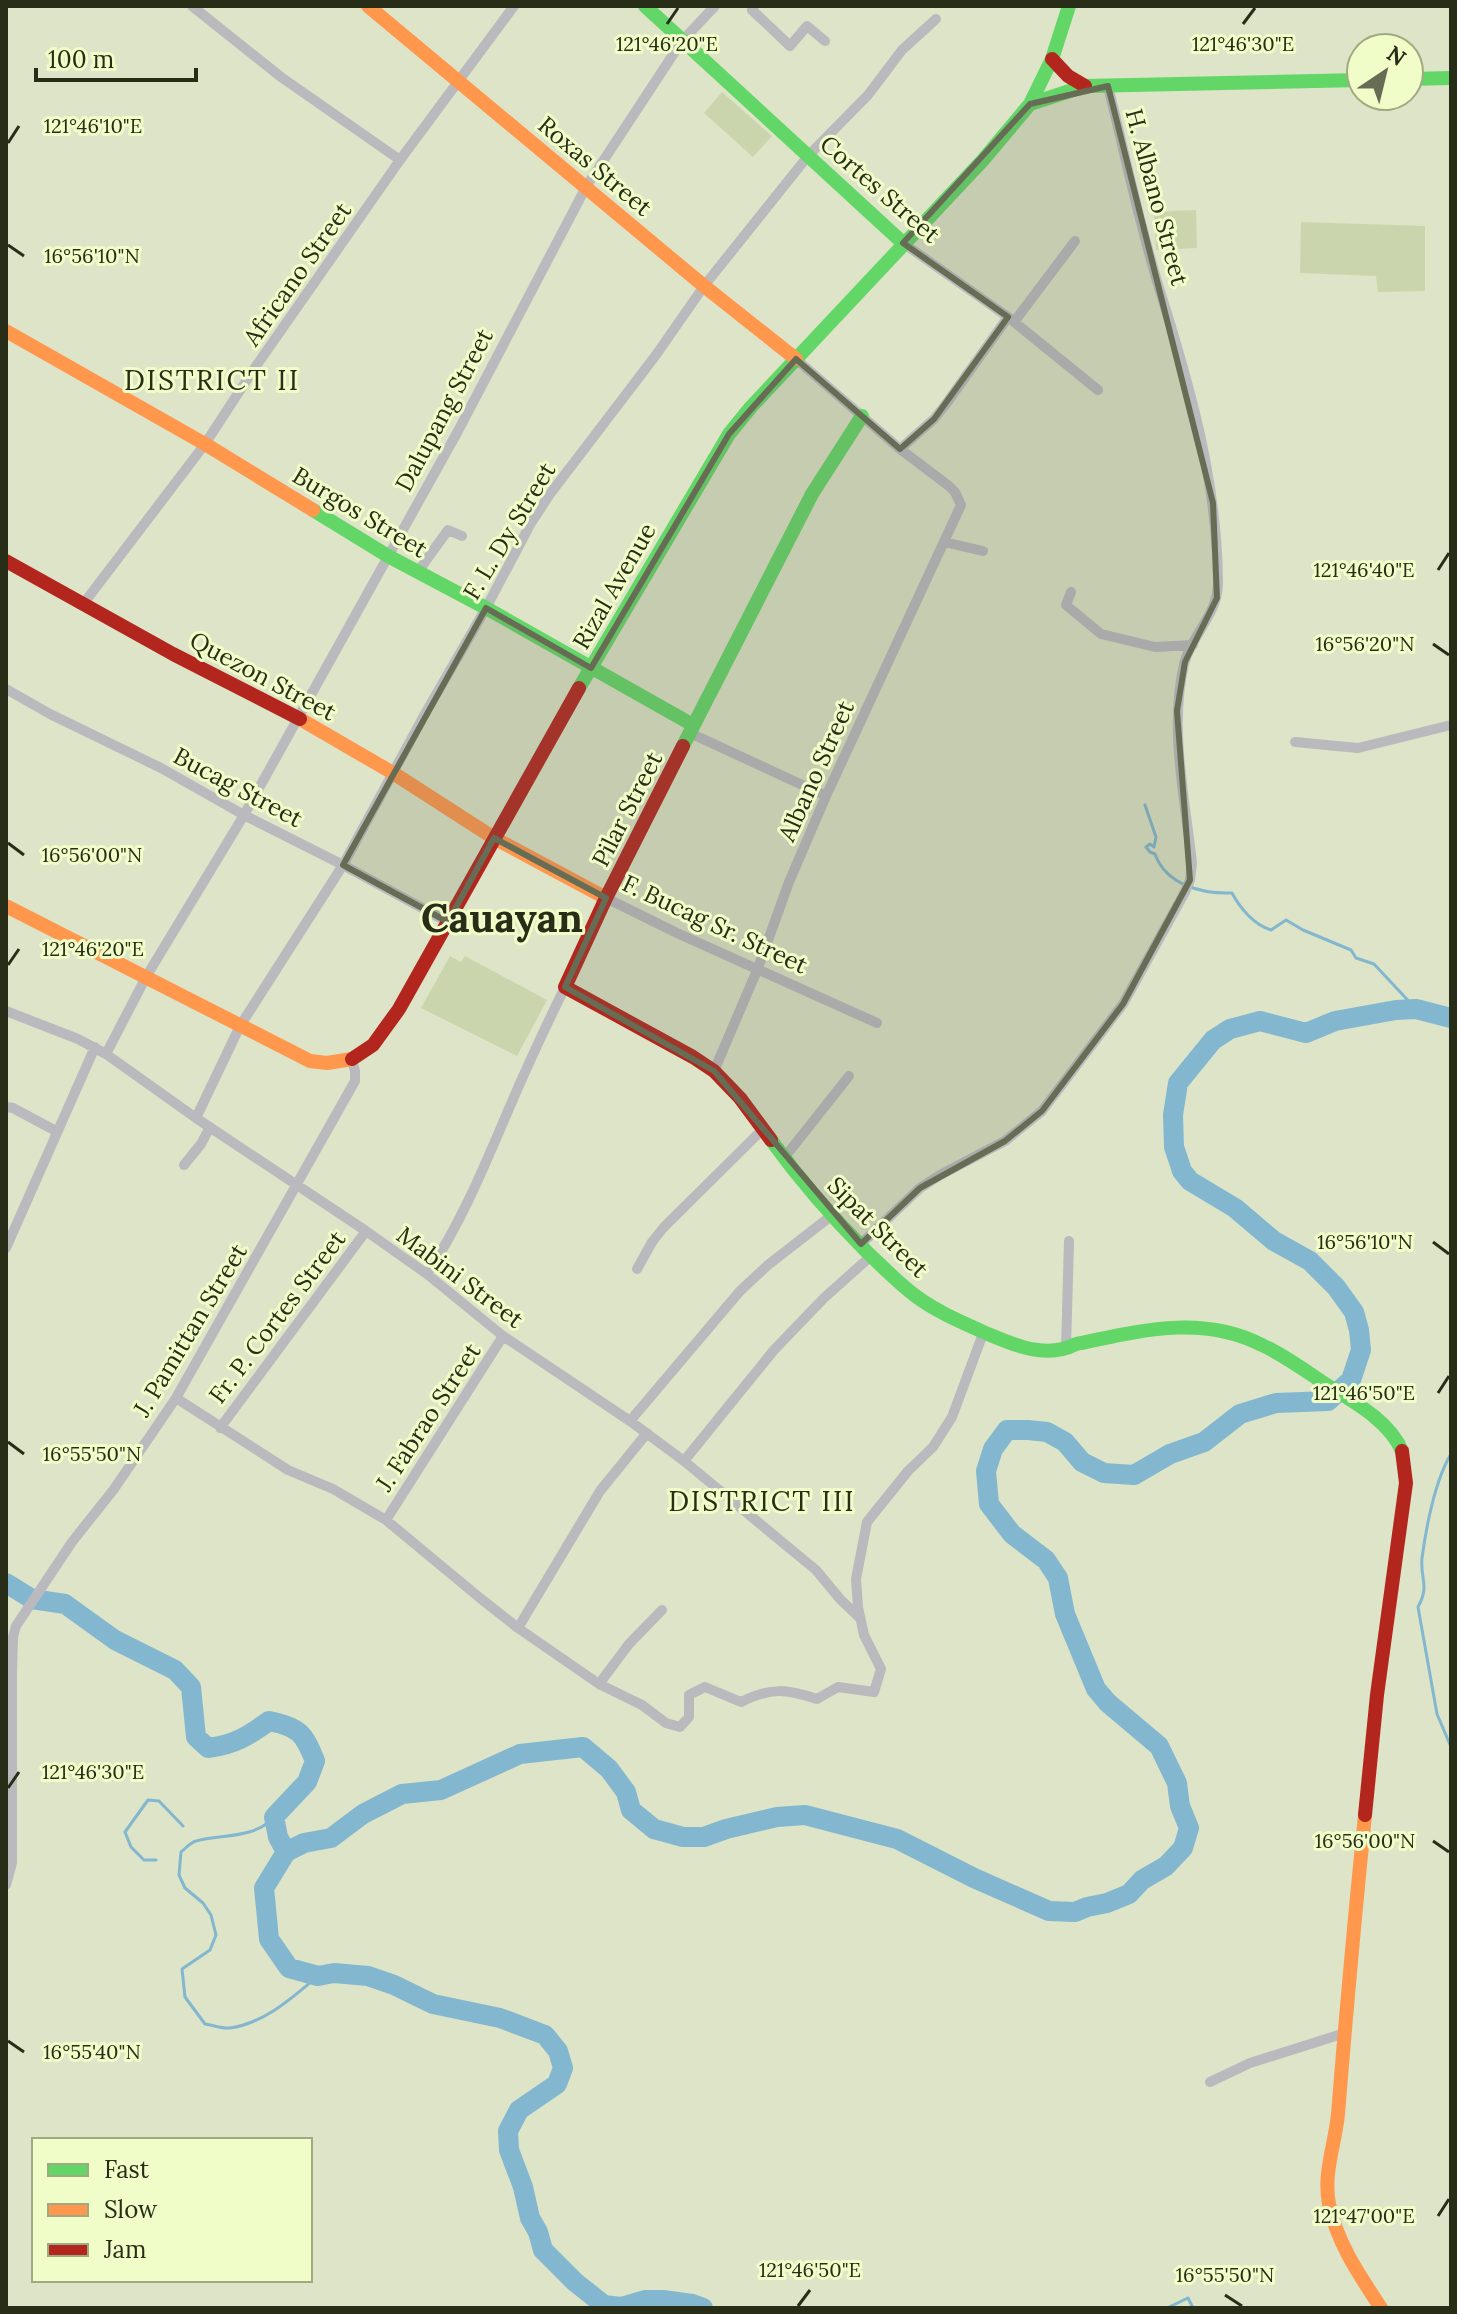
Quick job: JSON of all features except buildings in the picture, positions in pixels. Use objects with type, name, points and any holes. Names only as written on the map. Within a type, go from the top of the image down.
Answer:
[{"type":"street","points":[[192,6],[281,77],[400,160]]},
{"type":"street","name":"Roxas Street","points":[[368,6],[796,359]]},
{"type":"street","name":"Africano Street","points":[[84,603],[205,444],[400,160],[514,6]]},
{"type":"street","name":"Cortes Street","points":[[645,6],[903,243],[1011,320],[1098,390]]},
{"type":"street","name":"Dalupang Street","points":[[106,1054],[146,977],[244,815],[458,431],[586,187],[682,41],[715,6]]},
{"type":"street","points":[[754,6],[752,10],[790,46],[807,26],[825,41]]},
{"type":"street","name":"Rizal Avenue","points":[[352,1060],[368,1052],[382,1036],[729,434],[983,160],[1030,104],[1052,59],[1069,6]]},
{"type":"street","name":"F. L. Dy Street","points":[[196,1118],[240,1026],[343,865],[537,513],[704,286],[808,156],[868,95],[902,50],[936,19]]},
{"type":"street","points":[[1052,59],[1068,76],[1085,86]]},
{"type":"street","points":[[1425,79],[1451,78]]},
{"type":"street","points":[[1030,104],[1085,86],[1345,80]]},
{"type":"street","name":"H. Albano Street","points":[[861,1244],[920,1188],[1005,1141],[1042,1111],[1123,1004],[1190,880],[1192,863],[1177,711],[1185,662],[1217,598],[1219,585],[1213,503],[1207,460],[1147,243],[1108,86]]},
{"type":"street","points":[[796,359],[900,449],[940,411],[1075,241]]},
{"type":"street","name":"Burgos Street","points":[[6,331],[205,444],[417,573],[592,668],[691,729]]},
{"type":"street","name":"Pilar Street","points":[[427,1274],[478,1180],[534,1050],[691,729],[812,494],[862,416]]},
{"type":"street","name":"Albano Street","points":[[714,1071],[826,796],[960,511],[960,499],[955,492],[900,449]]},
{"type":"street","points":[[417,573],[448,530],[462,536]]},
{"type":"street","points":[[944,542],[983,551]]},
{"type":"street","name":"Quezon Street","points":[[6,561],[173,654],[297,717],[393,773],[494,838]]},
{"type":"street","points":[[1071,592],[1066,605],[1101,634],[1155,647],[1193,645]]},
{"type":"street","name":"Bucag Street","points":[[6,689],[448,922]]},
{"type":"street","points":[[1295,742],[1358,748],[1451,725]]},
{"type":"street","points":[[691,729],[826,796]]},
{"type":"street","name":"F. Bucag Sr. Street","points":[[494,838],[606,898],[877,1023]]},
{"type":"street","points":[[6,906],[310,1061],[339,1064],[352,1060],[355,1081],[297,1185]]},
{"type":"street","name":"Sipat Street","points":[[565,987],[714,1071],[740,1098],[831,1216],[917,1297],[946,1315],[1001,1341],[1033,1350],[1066,1349],[1076,1344],[1176,1326],[1230,1334],[1261,1344],[1360,1405],[1399,1443],[1404,1455],[1406,1483],[1377,1695],[1355,1900],[1336,2135],[1327,2190],[1342,2244],[1381,2308]]},
{"type":"street","name":"Mabini Street","points":[[6,1011],[95,1047],[427,1274],[503,1336],[684,1461],[816,1570],[860,1618]]},
{"type":"street","points":[[6,1248],[95,1047]]},
{"type":"street","points":[[784,1158],[849,1076]]},
{"type":"street","points":[[6,1107],[56,1131]]},
{"type":"street","points":[[184,1165],[210,1127]]},
{"type":"street","points":[[637,1269],[664,1227],[762,1130]]},
{"type":"street","name":"J. Pamittan Street","points":[[6,1885],[12,1863],[13,1637],[16,1626],[72,1542],[114,1489],[176,1398],[297,1185]]},
{"type":"street","points":[[630,1421],[740,1291],[831,1216]]},
{"type":"street","name":"Fr. P. Cortes Street","points":[[220,1428],[366,1231]]},
{"type":"street","points":[[1066,1349],[1069,1241]]},
{"type":"street","points":[[684,1461],[780,1343],[871,1256]]},
{"type":"street","points":[[176,1398],[288,1470],[333,1489],[386,1520],[518,1628],[599,1684],[642,1705],[666,1723],[680,1727],[689,1717],[689,1695],[705,1687],[741,1702],[758,1693],[791,1690],[817,1699],[838,1687],[874,1692],[881,1669],[864,1635],[856,1579],[867,1522],[908,1471],[933,1447],[952,1417],[984,1331]]},
{"type":"street","name":"J. Fabrao Street","points":[[386,1520],[503,1336]]},
{"type":"street","points":[[518,1628],[600,1491],[647,1433]]},
{"type":"street","points":[[599,1684],[629,1644],[662,1610]]},
{"type":"street","points":[[1210,2082],[1250,2063],[1345,2033]]},
{"type":"highlighted area","points":[[1108,86],[1213,503],[1217,598],[1185,662],[1177,711],[1190,880],[1123,1004],[1042,1111],[1005,1141],[920,1188],[861,1244],[714,1071],[565,987],[606,898],[494,838],[448,922],[343,865],[486,608],[591,668],[729,434],[796,359],[900,449],[934,419],[1008,317],[903,243],[1030,104]]},
{"type":"green space","points":[[722,92],[772,136],[753,157],[704,113]]},
{"type":"green space","points":[[1196,210],[1197,248],[1156,250],[1154,212]]},
{"type":"green space","points":[[1301,222],[1425,226],[1425,291],[1378,292],[1376,276],[1300,273]]},
{"type":"green space","points":[[450,956],[461,962],[465,956],[547,1000],[517,1056],[421,1008]]},
{"type":"waterway","points":[[1145,805],[1156,837],[1154,847],[1150,844],[1146,847],[1176,880],[1209,892],[1232,893],[1248,915],[1265,928],[1271,930],[1286,920],[1351,950],[1356,958],[1374,964],[1416,1009]]},
{"type":"waterway","points":[[703,2308],[663,2300],[645,2300],[621,2307],[604,2305],[543,2250],[509,2150],[508,2131],[519,2110],[557,2084],[563,2068],[558,2051],[545,2035],[500,2018],[433,2004],[368,1976],[334,1973],[318,1976],[289,1968],[269,1939],[264,1888],[286,1852],[304,1843],[331,1838],[363,1814],[402,1794],[441,1790],[520,1754],[583,1747],[609,1769],[626,1792],[631,1810],[654,1829],[683,1837],[704,1837],[777,1817],[805,1815],[897,1839],[1049,1911],[1075,1912],[1129,1894],[1142,1880],[1166,1866],[1183,1848],[1189,1828],[1180,1806],[1177,1783],[1159,1746],[1096,1689],[1065,1614],[1058,1578],[1046,1560],[1012,1534],[989,1504],[986,1471],[993,1449],[1007,1430],[1047,1432],[1065,1442],[1082,1462],[1104,1473],[1134,1475],[1170,1454],[1204,1442],[1240,1414],[1276,1403],[1328,1401],[1351,1380],[1361,1350],[1359,1330],[1354,1312],[1336,1287],[1310,1261],[1274,1241],[1235,1208],[1190,1181],[1182,1171],[1174,1147],[1173,1115],[1178,1083],[1213,1040],[1230,1029],[1260,1021],[1306,1033],[1335,1021],[1396,1010],[1416,1009],[1451,1018]]},
{"type":"waterway","points":[[1451,1454],[1440,1477],[1429,1519],[1422,1558],[1424,1588],[1418,1607],[1437,1714],[1451,1747]]},
{"type":"waterway","points":[[6,1583],[32,1599],[65,1604],[115,1640],[175,1670],[191,1687],[196,1737],[208,1748],[240,1739],[269,1721],[299,1733],[315,1761],[307,1782],[274,1817],[278,1837],[286,1852]]},
{"type":"waterway","points":[[156,1860],[144,1860],[131,1847],[125,1832],[148,1800],[159,1801],[183,1826]]},
{"type":"waterway","points":[[274,1817],[257,1829],[196,1841],[181,1852],[179,1875],[185,1888],[203,1903],[211,1915],[216,1935],[210,1950],[182,1969],[185,1997],[205,2024],[230,2028],[267,2015],[318,1976]]},
{"type":"waterway","points":[[1167,2308],[1188,2298],[1193,2308]]},
{"type":"traffic: fast","points":[[645,6],[903,243]]},
{"type":"traffic: fast","points":[[579,688],[729,434],[983,160],[1030,104],[1052,59],[1069,6]]},
{"type":"traffic: fast","points":[[1425,79],[1451,78]]},
{"type":"traffic: fast","points":[[1030,104],[1085,86],[1345,80]]},
{"type":"traffic: fast","points":[[683,746],[812,494],[862,416]]},
{"type":"traffic: fast","points":[[313,510],[388,556],[693,725]]},
{"type":"traffic: fast","points":[[771,1140],[817,1198],[867,1252],[910,1292],[952,1317],[1009,1343],[1043,1351],[1123,1334],[1170,1328],[1216,1330],[1239,1336],[1280,1354],[1361,1407],[1381,1422],[1402,1451]]},
{"type":"traffic: slow","points":[[368,6],[796,359]]},
{"type":"traffic: slow","points":[[6,331],[205,444],[313,510]]},
{"type":"traffic: slow","points":[[300,719],[393,773],[494,838],[606,898]]},
{"type":"traffic: slow","points":[[6,906],[310,1061],[327,1063],[352,1059]]},
{"type":"traffic: slow","points":[[1365,1815],[1328,2193],[1343,2246],[1381,2308]]},
{"type":"traffic: jam","points":[[1052,59],[1068,76],[1085,86]]},
{"type":"traffic: jam","points":[[6,561],[173,654],[300,719]]},
{"type":"traffic: jam","points":[[352,1059],[373,1045],[399,1009],[579,688]]},
{"type":"traffic: jam","points":[[683,746],[565,987],[714,1071],[740,1098],[771,1140]]},
{"type":"traffic: jam","points":[[1365,1815],[1377,1695],[1406,1483],[1402,1451]]},
{"type":"district","name":"DISTRICT II","points":[[212,380]]},
{"type":"district","name":"Cauayan","points":[[502,917]]},
{"type":"district","name":"DISTRICT III","points":[[762,1501]]}]
